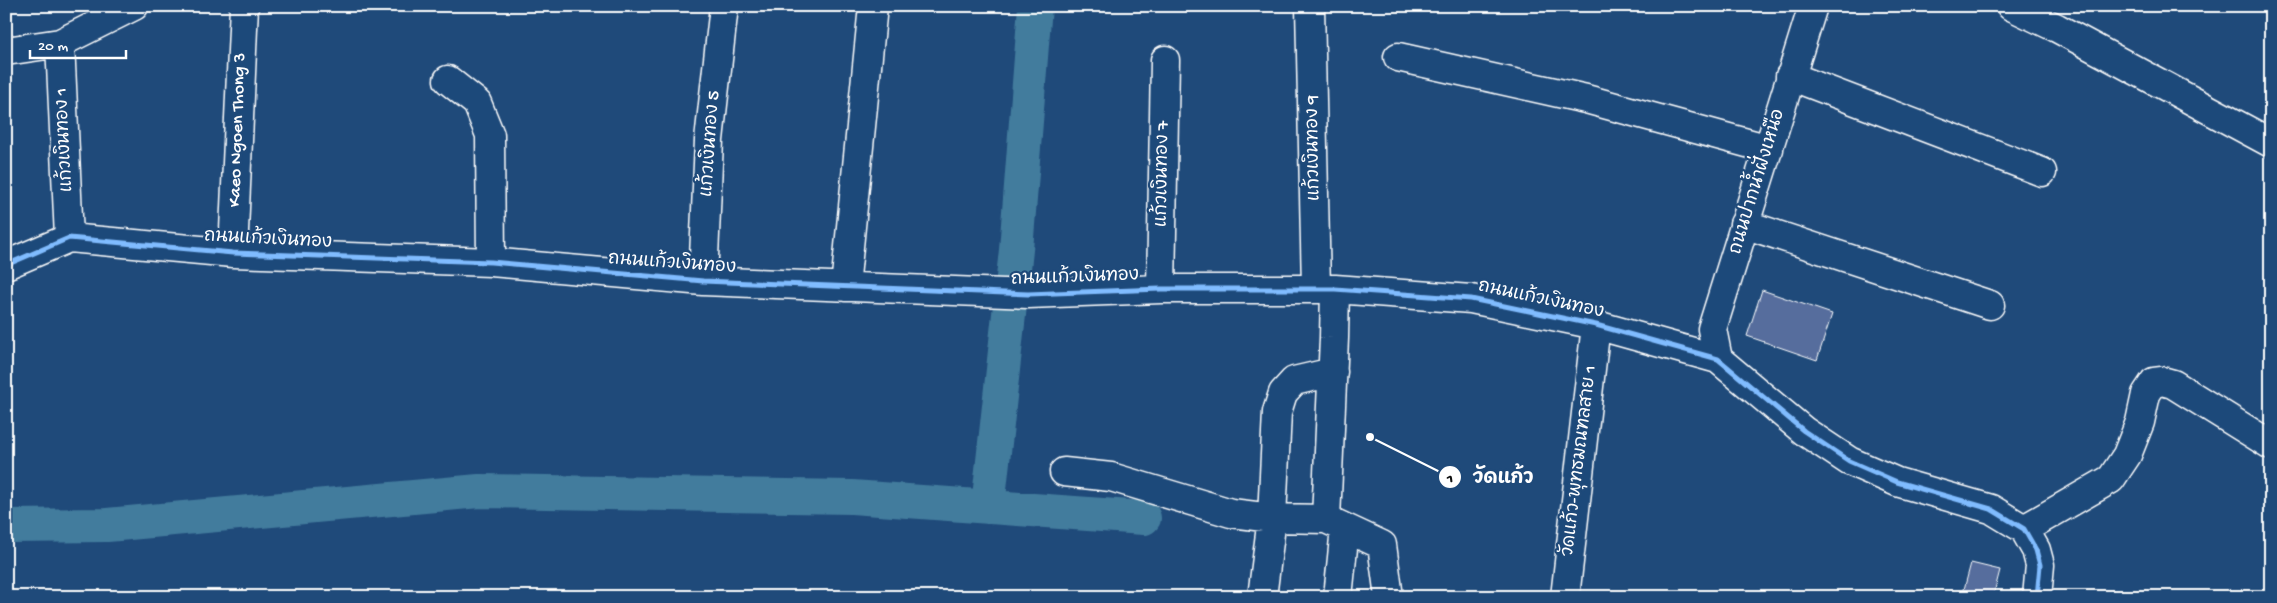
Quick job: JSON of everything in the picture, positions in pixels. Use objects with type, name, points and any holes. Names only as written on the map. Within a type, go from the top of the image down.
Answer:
[{"type":"street","points":[[6,51],[60,43],[134,6]]},
{"type":"street","name":"Kaeo Ngoen Thong 3","points":[[233,253],[244,6]]},
{"type":"street","name":"แก้วเงินทอง 5","points":[[703,281],[709,140],[724,6]]},
{"type":"street","points":[[845,287],[873,6]]},
{"type":"street","name":"แก้วเงินทอง 9","points":[[1310,6],[1325,289],[1333,372],[1338,597]]},
{"type":"street","name":"ถนนปากน้ำฝั่งเหนือ","points":[[1718,358],[1712,329],[1813,6]]},
{"type":"street","points":[[2011,6],[2057,28],[2271,143]]},
{"type":"street","name":"แก้วเงินทอง 1","points":[[60,43],[69,238]]},
{"type":"street","points":[[1398,58],[1586,99],[1769,149]]},
{"type":"street","name":"แก้วเงินทอง 7","points":[[1161,289],[1165,60]]},
{"type":"street","points":[[1790,76],[2042,172]]},
{"type":"street","points":[[448,80],[478,103],[490,135],[491,262]]},
{"type":"street","points":[[1744,224],[1990,305]]},
{"type":"street","name":"ถนนแก้วเงินทอง","points":[[13,257],[69,238],[233,253],[491,262],[703,281],[1028,294],[1161,289],[1325,289],[1471,299],[1596,325],[1718,358],[1804,431],[1849,461],[1897,482],[1991,510],[2024,529]]},
{"type":"street","name":"วัดแก้ว-พุทธมณฑลสาย 1","points":[[1565,597],[1596,325]]},
{"type":"street","points":[[1262,597],[1272,518],[1277,412],[1283,393],[1294,381],[1333,372]]},
{"type":"street","points":[[2037,597],[2040,565],[2036,550],[2024,529],[2111,479],[2127,455],[2140,422],[2146,394],[2154,382],[2162,381],[2173,384],[2271,446]]},
{"type":"street","points":[[1064,472],[1110,477],[1231,513],[1336,524],[1382,545],[1389,597]]},
{"type":"building","points":[[1762,290],[1832,314],[1817,360],[1747,336]]},
{"type":"building","points":[[1971,563],[2000,570],[1993,597],[1962,597]]},
{"type":"waterway","points":[[988,507],[1016,250],[1035,6]]},
{"type":"waterway","points":[[6,526],[107,525],[479,491],[852,497],[1144,518]]},
{"type":"cycle path","points":[[6,265],[69,238],[233,253],[491,262],[703,281],[1028,294],[1161,289],[1335,289],[1471,299],[1596,325],[1718,359],[1804,431],[1849,461],[1897,482],[1991,509],[2024,529],[2036,550],[2040,565],[2037,597]]},
{"type":"place","name":"วัดแก้ว","points":[[1370,437]]}]
